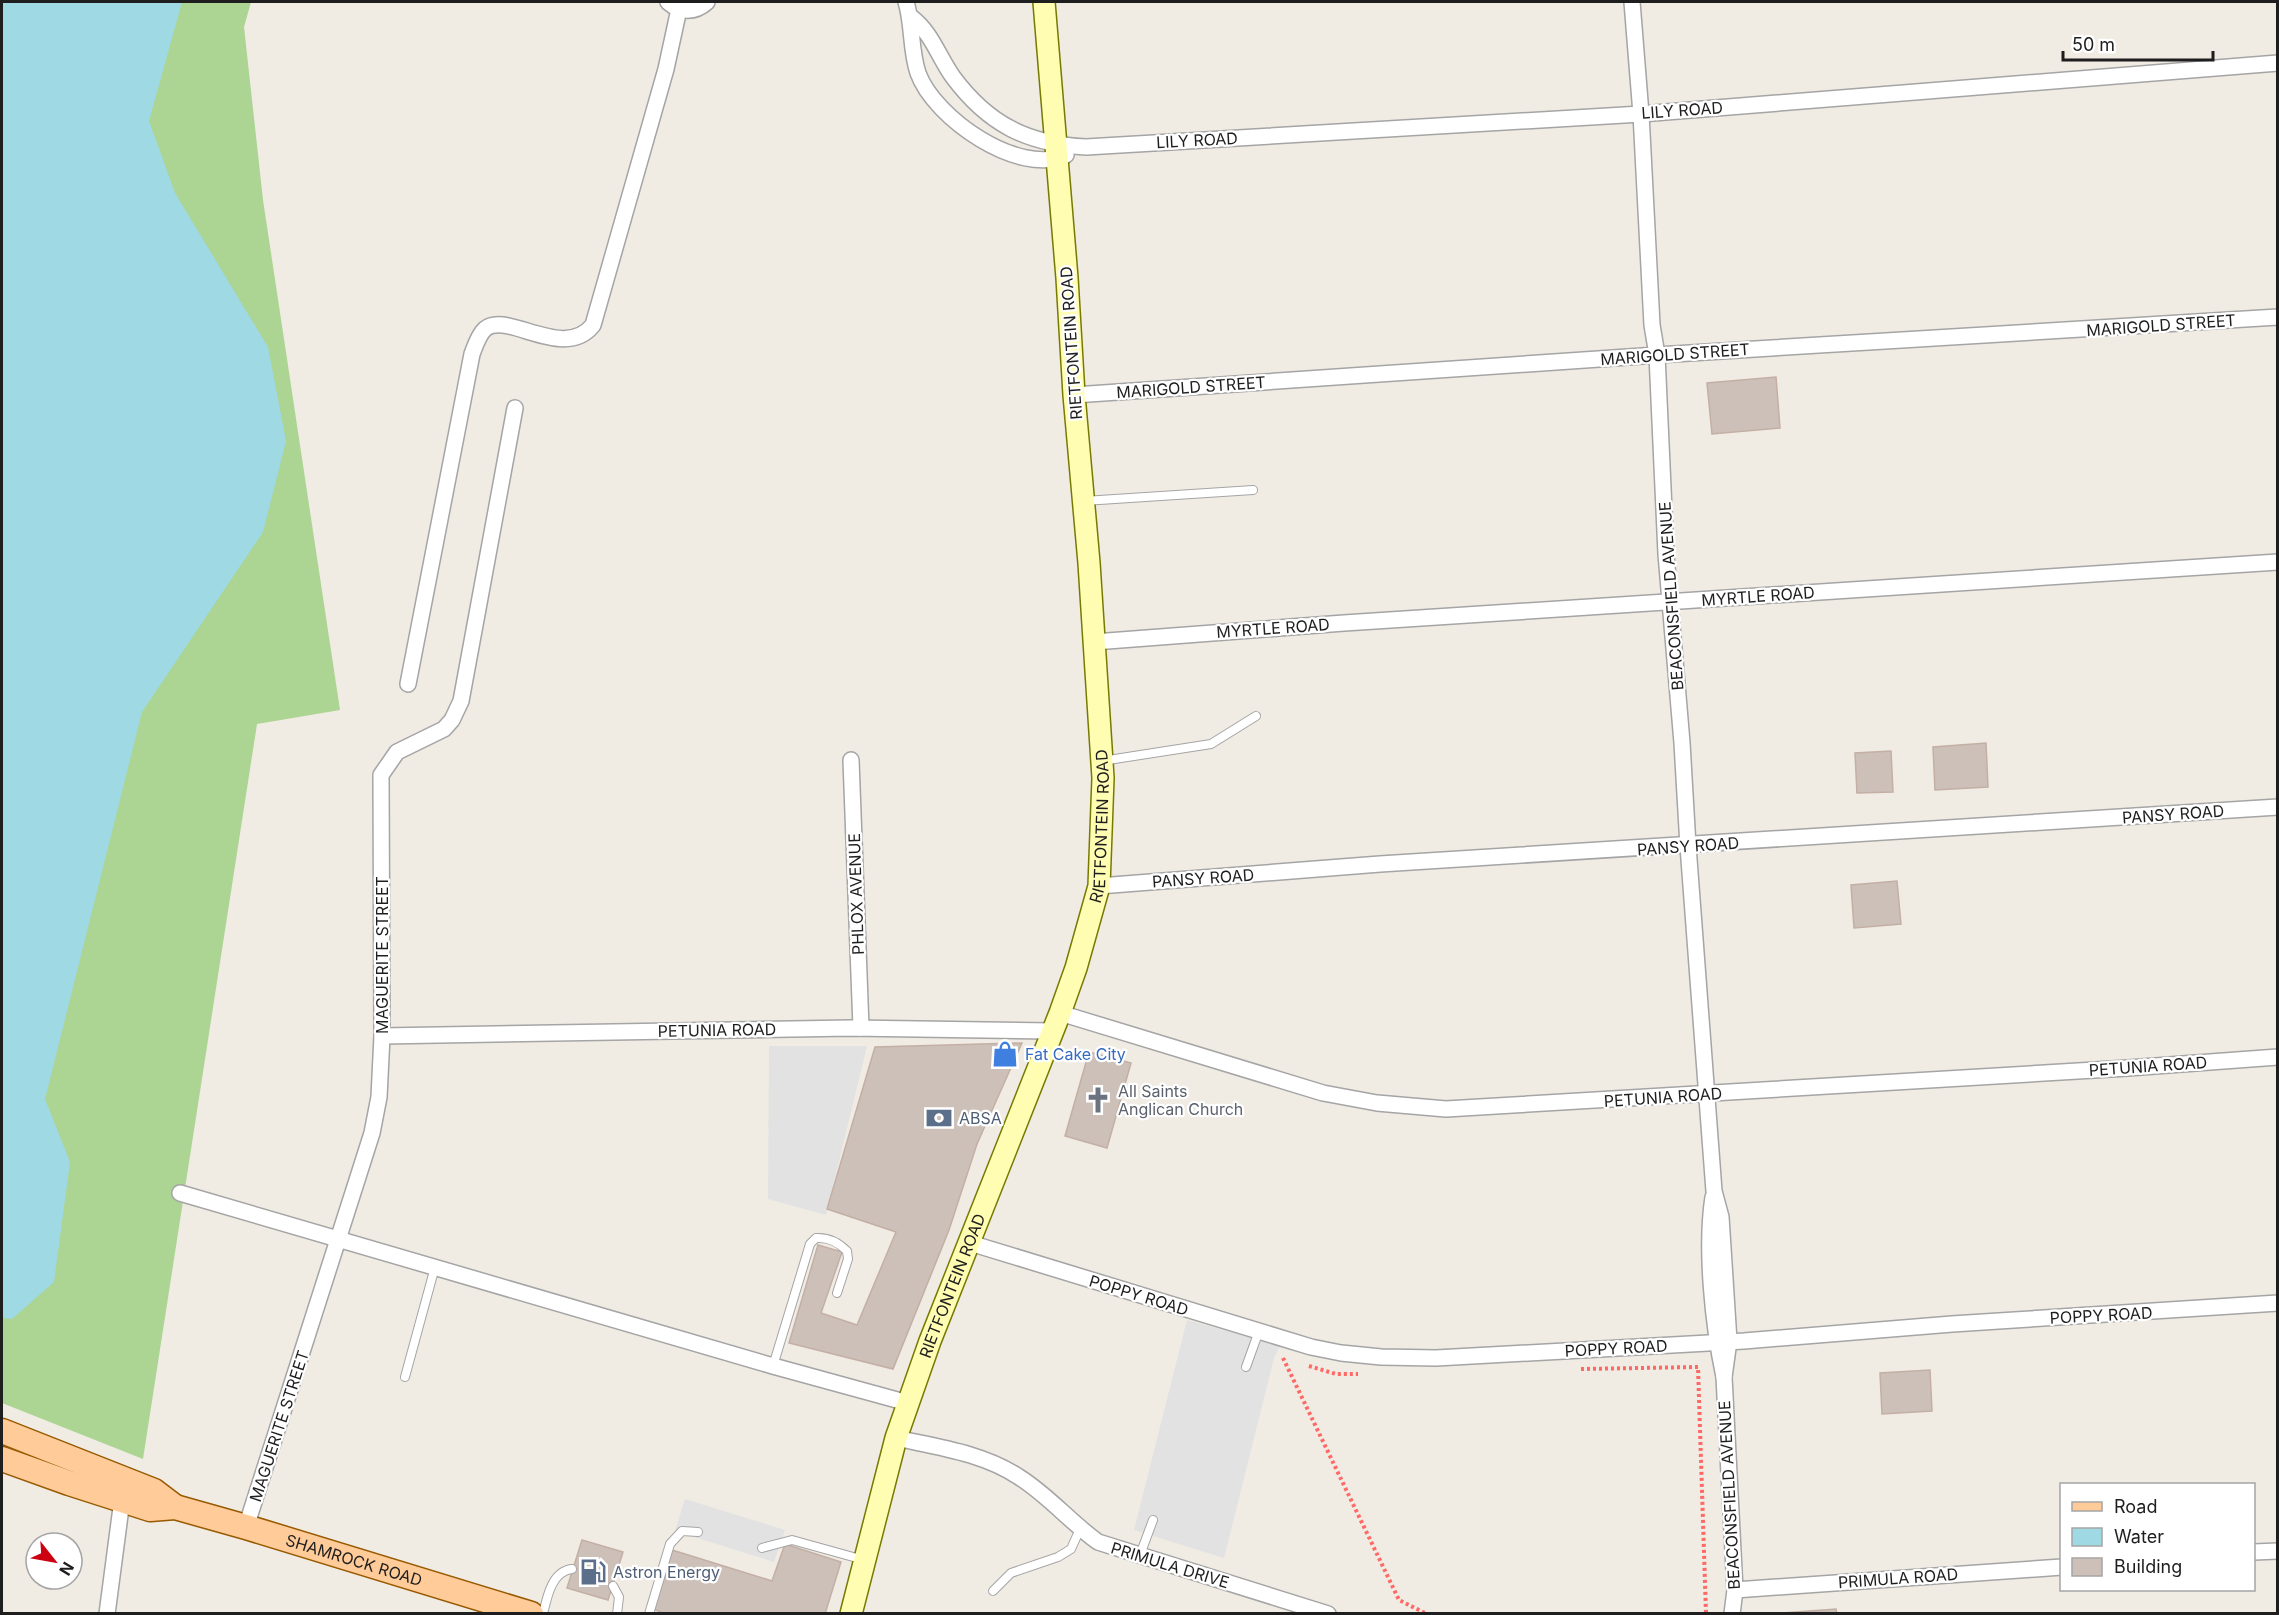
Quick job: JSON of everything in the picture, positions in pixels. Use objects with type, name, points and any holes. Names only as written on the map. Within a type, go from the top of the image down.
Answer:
[{"type":"main road","name":"SHAMROCK ROAD","points":[[2,1431],[154,1491],[175,1507]]},
{"type":"main road","name":"SHAMROCK ROAD","points":[[2,1459],[150,1509],[175,1507],[531,1614]]},
{"type":"street","points":[[408,684],[472,354],[484,329],[489,326],[507,327],[551,337],[575,338],[586,333],[593,325],[666,69],[673,5],[690,11],[700,8],[707,2]]},
{"type":"street","points":[[906,2],[911,17],[911,43],[918,73],[942,110],[967,130],[1020,157],[1038,161],[1056,153]]},
{"type":"street","name":"RIETFONTEIN ROAD","points":[[851,1614],[896,1438],[930,1341],[1056,1022],[1082,947],[1099,886],[1101,761],[1094,642],[1044,2]]},
{"type":"street","name":"BEACONSFIELD AVENUE","points":[[1632,2],[1641,114],[1652,325],[1657,355],[1666,555],[1708,1094],[1714,1191],[1709,1225],[1723,1342],[1735,1590],[1732,1614]]},
{"type":"street","points":[[911,17],[928,33],[952,76],[987,113],[1000,124],[1030,137],[1056,153]]},
{"type":"street","name":"LILY ROAD","points":[[1056,153],[1086,147],[1641,114],[2277,63]]},
{"type":"street","name":"MARIGOLD STREET","points":[[1074,395],[1657,355],[2277,317]]},
{"type":"street","name":"MAGUERITE STREET","points":[[246,1527],[339,1239],[372,1133],[380,1097],[382,1036],[381,775],[398,752],[444,729],[452,720],[461,701],[515,408]]},
{"type":"street","name":"MYRTLE ROAD","points":[[1094,642],[1344,623],[2277,562]]},
{"type":"street","name":"PHLOX AVENUE","points":[[851,760],[861,1028]]},
{"type":"street","name":"PANSY ROAD","points":[[1099,886],[1380,864],[2277,807]]},
{"type":"street","name":"PETUNIA ROAD","points":[[382,1036],[861,1028],[1056,1022],[1323,1093],[1377,1103],[1446,1109],[2277,1057]]},
{"type":"street","points":[[180,1193],[773,1366],[908,1403]]},
{"type":"street","name":"POPPY ROAD","points":[[970,1243],[1259,1331],[1341,1353],[1381,1357],[1436,1358],[1723,1342],[1952,1324],[2277,1303]]},
{"type":"street","name":"PRIMULA DRIVE","points":[[896,1438],[955,1451],[1004,1467],[1021,1478],[1098,1542],[1328,1614]]},
{"type":"street","points":[[107,1614],[122,1500]]},
{"type":"street","points":[[2255,1552],[2277,1551]]},
{"type":"street","name":"PRIMULA ROAD","points":[[1735,1590],[2060,1567]]},
{"type":"lane","points":[[1083,501],[1253,490]]},
{"type":"lane","points":[[1101,761],[1211,744],[1256,716]]},
{"type":"lane","points":[[773,1366],[810,1244],[816,1238],[834,1241],[847,1251],[848,1259],[837,1293]]},
{"type":"lane","points":[[405,1377],[435,1267]]},
{"type":"lane","points":[[1246,1367],[1259,1331]]},
{"type":"lane","points":[[1140,1555],[1153,1520]]},
{"type":"lane","points":[[993,1592],[1011,1573],[1058,1557],[1071,1550],[1080,1529]]},
{"type":"lane","points":[[649,1614],[670,1544],[682,1531],[698,1532]]},
{"type":"lane","points":[[762,1548],[792,1540],[864,1560]]},
{"type":"lane","points":[[543,1614],[557,1577],[565,1570],[572,1569]]},
{"type":"lane","points":[[612,1586],[619,1597],[617,1614]]},
{"type":"path","points":[[1293,1361],[1283,1358],[1399,1600],[1427,1614]]},
{"type":"path","points":[[1304,1364],[1336,1374],[1359,1374]]},
{"type":"path","points":[[1569,1370],[1698,1367],[1706,1614]]},
{"type":"green space","points":[[2,2],[251,2],[244,27],[263,200],[340,710],[257,724],[143,1459],[2,1403]]},
{"type":"shaded area","points":[[769,1046],[867,1046],[826,1215],[768,1199]]},
{"type":"shaded area","points":[[1187,1320],[1280,1346],[1274,1358],[1224,1558],[1134,1530]]},
{"type":"shaded area","points":[[685,1499],[785,1530],[774,1562],[675,1531]]},
{"type":"water","points":[[2,2],[182,2],[149,121],[175,193],[268,347],[286,441],[263,532],[142,712],[45,1099],[70,1162],[54,1282],[12,1319],[2,1318]]},
{"type":"building","points":[[1776,377],[1780,428],[1712,434],[1707,383]]},
{"type":"building","points":[[1986,743],[1988,787],[1935,790],[1933,747]]},
{"type":"building","points":[[1891,751],[1893,792],[1857,793],[1855,753]]},
{"type":"building","points":[[1897,881],[1901,924],[1854,928],[1851,885]]},
{"type":"building","points":[[1022,1043],[977,1144],[949,1230],[893,1369],[789,1343],[818,1245],[842,1252],[821,1313],[857,1325],[896,1232],[827,1209],[875,1047]]},
{"type":"building","name":"All Saints Anglican Church","points":[[1089,1052],[1131,1063],[1107,1148],[1065,1136]]},
{"type":"building","points":[[1930,1370],[1932,1411],[1882,1414],[1880,1373]]},
{"type":"building","points":[[582,1540],[623,1552],[608,1600],[567,1588]]},
{"type":"building","points":[[785,1544],[841,1562],[825,1614],[666,1614],[653,1609],[672,1550],[772,1581]]},
{"type":"building","points":[[1836,1609],[1837,1614],[1783,1614],[1783,1613]]},
{"type":"place","name":"Fat Cake City","points":[[1005,1054]]},
{"type":"place","name":"All Saints Anglican Church","points":[[1098,1100]]},
{"type":"place","name":"ABSA","points":[[939,1118]]},
{"type":"place","name":"Astron Energy","points":[[593,1572]]}]
